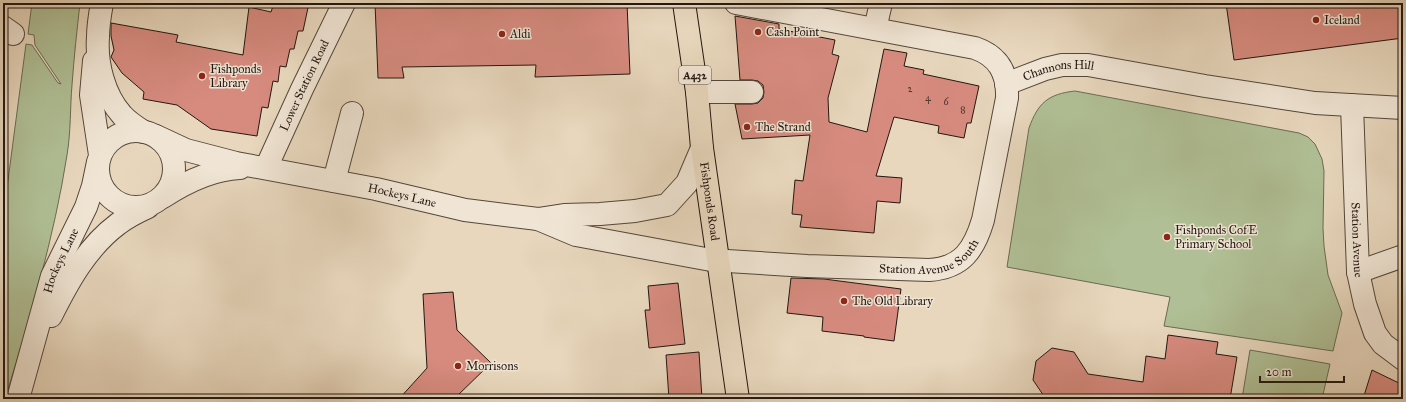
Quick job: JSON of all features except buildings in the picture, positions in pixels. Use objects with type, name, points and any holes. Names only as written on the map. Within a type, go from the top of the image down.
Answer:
[{"type":"main road","name":"Fishponds Road","points":[[684,3],[697,92],[702,148],[738,399]]},
{"type":"street","name":"Hockeys Lane","points":[[99,159],[98,176],[103,189],[118,203],[130,207],[137,208],[156,201],[170,187],[173,181],[174,162],[166,145],[131,123],[123,116],[114,105],[109,94],[99,61],[98,36],[102,3]]},
{"type":"street","name":"Lower Station Road","points":[[266,168],[302,89],[344,3]]},
{"type":"street","name":"Channons Hill","points":[[736,3],[974,48],[984,51],[997,62],[1001,68],[1006,84],[1045,69],[1062,65],[1088,65],[1205,86],[1315,103],[1403,108]]},
{"type":"street","points":[[875,29],[881,3]]},
{"type":"street","points":[[98,36],[92,72],[91,95],[99,159]]},
{"type":"street","name":"Station Avenue South","points":[[719,261],[807,266],[929,270],[947,268],[959,261],[974,244],[983,220],[1007,98],[1006,84]]},
{"type":"street","points":[[697,92],[752,92]]},
{"type":"street","name":"Station Avenue","points":[[1352,105],[1358,272],[1365,304],[1375,333],[1383,344],[1403,359]]},
{"type":"street","points":[[334,182],[352,113]]},
{"type":"street","name":"Hockeys Lane","points":[[18,399],[52,276],[86,207],[93,186],[99,159],[107,144],[118,135],[131,131],[150,134],[186,150],[236,163],[376,189],[465,210],[538,219],[564,215],[635,211],[667,205],[687,183],[702,148]]},
{"type":"street","name":"Hockeys Lane","points":[[29,362],[75,270],[101,239],[116,225],[186,183],[210,174],[235,168],[266,168]]},
{"type":"street","name":"Hockeys Lane","points":[[538,219],[576,235],[719,261]]},
{"type":"street","points":[[1358,272],[1403,256]]},
{"type":"green space","points":[[32,3],[80,3],[71,94],[69,137],[62,186],[32,308],[5,399],[3,399],[3,218],[26,44],[32,45],[58,83],[61,84],[35,45],[34,35],[28,34]]},
{"type":"green space","points":[[1075,91],[1299,133],[1308,137],[1315,144],[1322,159],[1324,171],[1323,228],[1328,275],[1342,313],[1333,351],[1164,326],[1170,297],[1007,267],[1029,128],[1032,119],[1040,106],[1051,97],[1066,92]]},
{"type":"green space","points":[[1250,350],[1330,364],[1322,399],[1242,399]]},
{"type":"place","name":"Iceland","points":[[1316,20]]},
{"type":"place","name":"Cash Point","points":[[758,32]]},
{"type":"place","name":"Aldi","points":[[502,34]]},
{"type":"place","name":"Fishponds Library","points":[[202,76]]},
{"type":"place","name":"The Strand","points":[[747,127]]},
{"type":"place","name":"Fishponds CofE Primary School","points":[[1167,237]]},
{"type":"place","name":"The Old Library","points":[[844,301]]},
{"type":"place","name":"Morrisons","points":[[458,366]]}]
